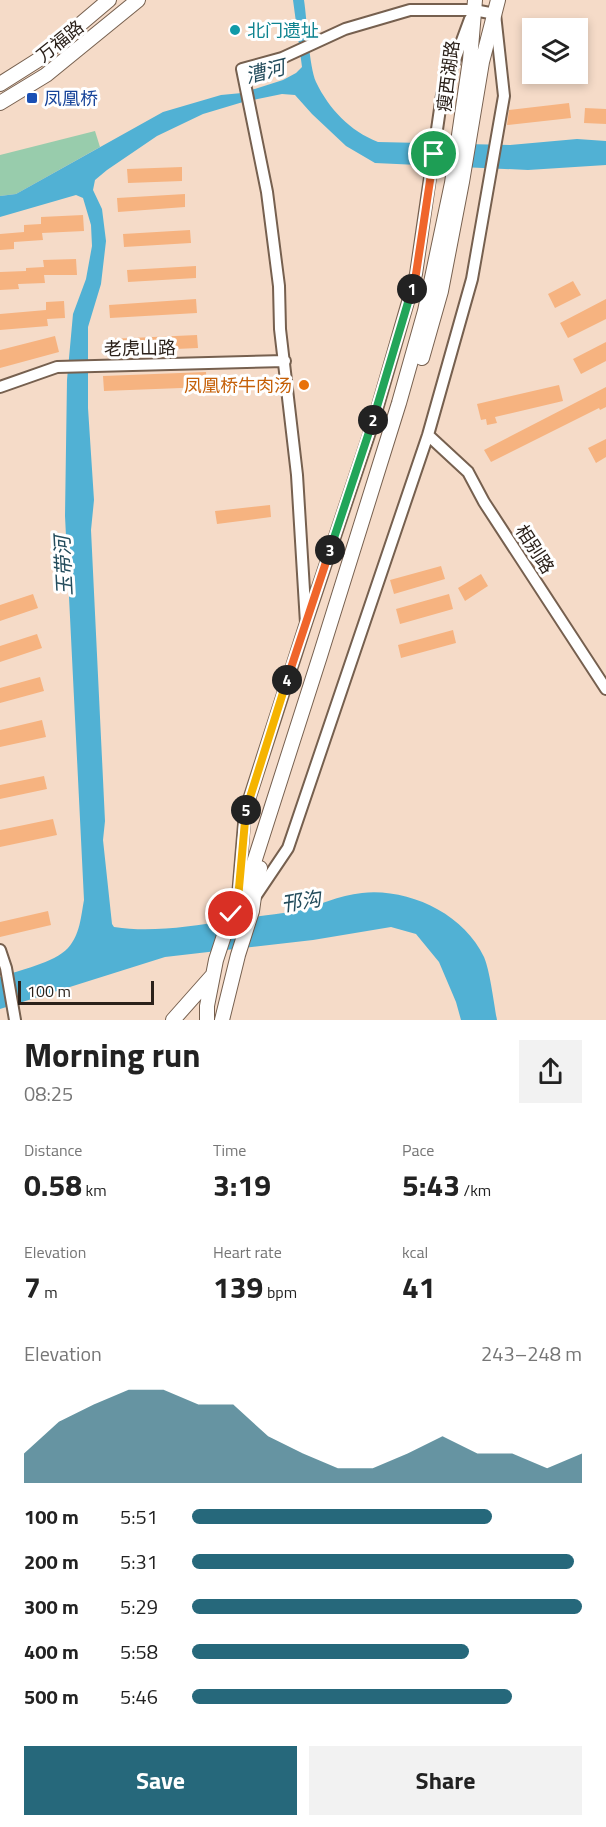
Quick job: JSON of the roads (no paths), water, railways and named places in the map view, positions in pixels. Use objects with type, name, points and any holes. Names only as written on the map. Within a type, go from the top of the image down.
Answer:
[{"type":"main road","name":"万福路","points":[[0,84],[38,60],[109,0]]},
{"type":"main road","name":"万福路","points":[[0,103],[46,75],[138,0]]},
{"type":"main road","name":"瘦西湖路","points":[[465,133],[475,5]]},
{"type":"main road","name":"瘦西湖路","points":[[222,1020],[260,871],[409,401],[441,291],[465,133],[497,7]]},
{"type":"main road","name":"瘦西湖路","points":[[207,1020],[207,1006],[216,960],[231,914],[249,878],[399,403],[457,183]]},
{"type":"main road","points":[[173,1020],[213,975]]},
{"type":"street","points":[[238,899],[245,813],[373,423],[416,274],[442,95],[475,5]]},
{"type":"street","points":[[253,904],[288,848],[429,435],[472,279],[504,96],[497,7],[475,5],[410,10],[345,29],[282,58],[242,69],[267,192],[279,286],[280,329],[297,475],[306,623]]},
{"type":"street","name":"老虎山路","points":[[0,387],[65,366],[285,361]]},
{"type":"street","name":"相别路","points":[[429,435],[468,472],[484,502],[606,689]]},
{"type":"street","points":[[0,950],[6,968],[13,1016]]},
{"type":"water","points":[[293,0],[304,0],[316,82],[334,110],[358,132],[378,142],[510,145],[577,139],[606,141],[606,165],[528,170],[375,163],[346,146],[295,95],[282,94],[243,102],[203,114],[157,136],[95,180],[93,190],[102,209],[106,241],[101,284],[88,327],[88,408],[94,500],[91,530],[105,821],[103,840],[112,924],[114,927],[128,929],[185,927],[295,911],[362,893],[398,895],[415,899],[448,916],[475,941],[486,963],[497,1020],[461,1020],[439,962],[416,934],[391,927],[313,940],[165,957],[0,1009],[0,977],[45,962],[68,948],[78,931],[84,900],[65,516],[67,380],[73,314],[86,279],[92,246],[91,225],[83,198],[76,195],[0,217],[0,196],[16,194],[163,112],[221,95],[242,93],[283,80],[296,73],[302,67]]},
{"type":"place","name":"北门遗址","points":[[235,30]]},
{"type":"place","name":"凤凰桥","points":[[32,98]]},
{"type":"place","name":"凤凰桥牛肉汤","points":[[304,385]]},
{"type":"water label","name":"漕河","points":[[265,71]]},
{"type":"water label","name":"玉带河","points":[[63,566]]},
{"type":"water label","name":"邗沟","points":[[301,901]]}]
